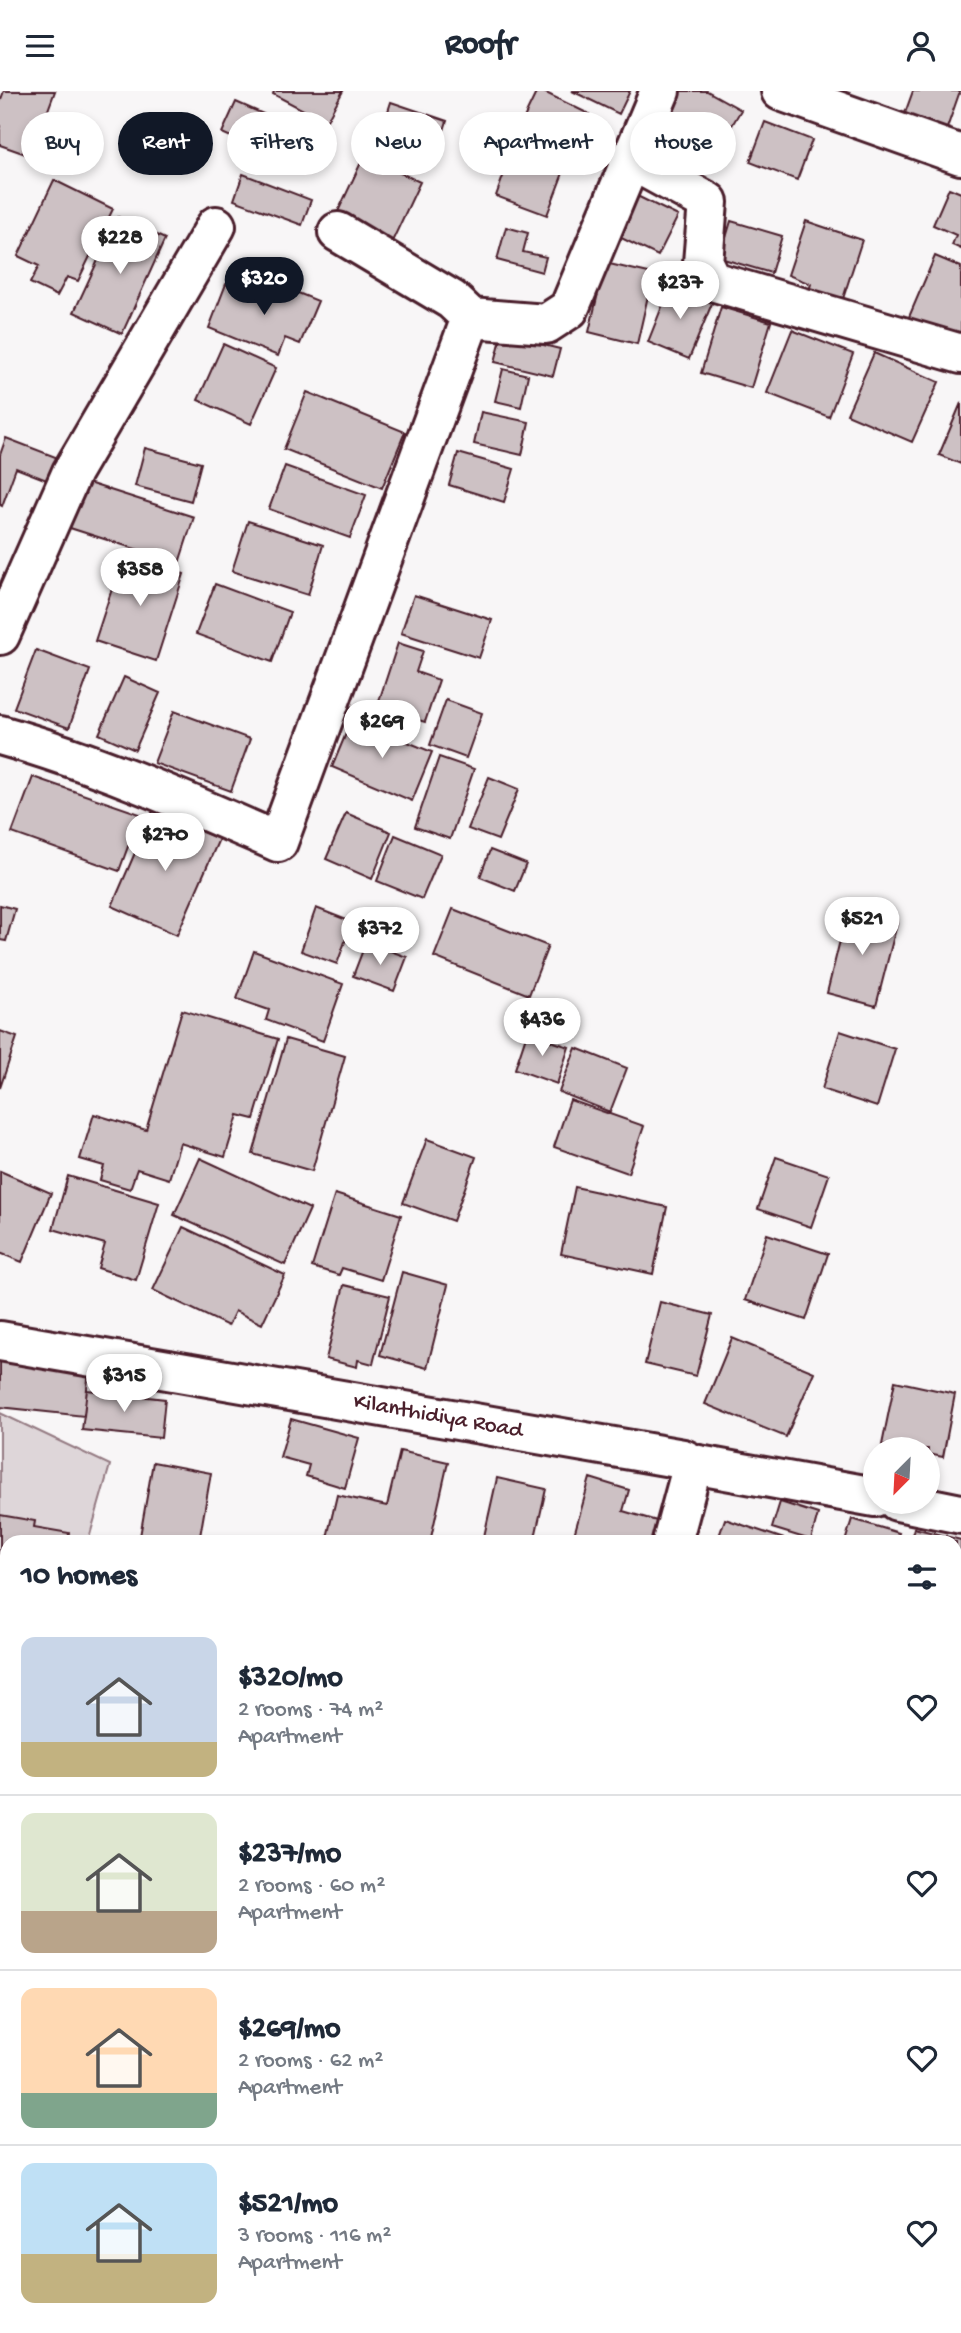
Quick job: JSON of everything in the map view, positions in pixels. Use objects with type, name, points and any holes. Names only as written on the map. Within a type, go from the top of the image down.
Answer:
[{"type":"street","points":[[651,112],[660,91]]},
{"type":"street","points":[[781,91],[961,155]]},
{"type":"street","points":[[338,232],[452,300],[471,318],[546,324],[569,309],[630,162]]},
{"type":"street","points":[[658,175],[708,202],[703,263],[712,281],[961,355]]},
{"type":"street","points":[[0,635],[72,472],[216,226]]},
{"type":"street","points":[[0,735],[60,751],[159,789],[278,842],[471,318]]},
{"type":"street","name":"Kilanthidiya Road","points":[[0,1341],[669,1457],[693,1464],[863,1495]]},
{"type":"street","points":[[673,1535],[693,1464]]},
{"type":"street","points":[[940,1510],[961,1514]]},
{"type":"shaded area","points":[[0,1413],[110,1465],[90,1535],[0,1535]]},
{"type":"building","points":[[4,91],[55,91],[47,112],[21,112],[21,152],[0,145],[0,102]]},
{"type":"building","points":[[274,91],[343,91],[331,112],[307,112],[273,94]]},
{"type":"building","points":[[537,91],[542,91],[585,112],[527,112]]},
{"type":"building","points":[[572,91],[630,91],[619,114]]},
{"type":"building","points":[[674,91],[707,91],[741,110],[736,119],[736,112],[663,112]]},
{"type":"building","points":[[913,91],[960,91],[946,131],[904,116]]},
{"type":"building","points":[[236,102],[259,112],[231,112]]},
{"type":"building","points":[[391,102],[420,112],[388,112]]},
{"type":"building","points":[[227,122],[227,135],[222,133]]},
{"type":"building","points":[[765,122],[812,140],[797,180],[750,162]]},
{"type":"building","points":[[243,175],[246,175],[311,200],[302,225],[234,200]]},
{"type":"building","points":[[355,175],[405,175],[420,182],[390,246],[334,220]]},
{"type":"building","points":[[504,175],[562,175],[547,215],[496,196]]},
{"type":"building","points":[[54,180],[113,209],[78,281],[67,277],[57,296],[30,283],[39,266],[18,256]]},
{"type":"building","points":[[949,188],[961,193],[961,249],[952,245],[956,235],[933,225]]},
{"type":"building","points":[[631,193],[678,216],[658,256],[611,233]]},
{"type":"building","points":[[118,217],[165,239],[122,334],[74,312]]},
{"type":"building","points":[[731,221],[782,236],[771,273],[720,258]]},
{"type":"building","points":[[806,221],[862,240],[839,311],[806,299],[811,284],[788,275]]},
{"type":"building","points":[[506,227],[528,233],[523,252],[546,257],[542,272],[497,260]]},
{"type":"building","points":[[935,256],[961,267],[961,346],[906,324]]},
{"type":"building","points":[[605,263],[653,274],[637,344],[589,332]]},
{"type":"building","points":[[271,282],[318,301],[300,344],[285,338],[278,356],[209,328],[226,284],[264,300]]},
{"type":"building","points":[[671,284],[713,301],[689,359],[648,342]]},
{"type":"building","points":[[721,307],[771,322],[751,388],[701,373]]},
{"type":"building","points":[[792,330],[853,354],[829,417],[767,393]]},
{"type":"building","points":[[502,335],[560,349],[553,376],[495,362]]},
{"type":"building","points":[[223,344],[276,368],[251,424],[198,400]]},
{"type":"building","points":[[874,353],[939,382],[912,442],[847,414]]},
{"type":"building","points":[[503,369],[528,375],[521,407],[495,401]]},
{"type":"building","points":[[307,392],[405,432],[382,488],[284,449]]},
{"type":"building","points":[[961,403],[961,464],[939,455]]},
{"type":"building","points":[[481,412],[529,422],[522,455],[474,444]]},
{"type":"building","points":[[6,438],[66,461],[57,484],[16,468],[2,506],[0,505],[0,455]]},
{"type":"building","points":[[145,448],[201,463],[191,501],[135,486]]},
{"type":"building","points":[[458,453],[514,469],[504,502],[449,485]]},
{"type":"building","points":[[285,466],[366,495],[350,538],[269,509]]},
{"type":"building","points":[[85,482],[194,517],[179,563],[70,528]]},
{"type":"building","points":[[248,521],[323,545],[308,595],[232,571]]},
{"type":"building","points":[[123,555],[184,574],[156,661],[95,641]]},
{"type":"building","points":[[215,584],[290,612],[272,662],[196,634]]},
{"type":"building","points":[[414,595],[492,620],[479,658],[401,633]]},
{"type":"building","points":[[398,643],[423,651],[416,672],[439,680],[425,722],[377,707]]},
{"type":"building","points":[[36,650],[90,670],[69,728],[14,708]]},
{"type":"building","points":[[124,677],[160,693],[135,750],[99,734]]},
{"type":"building","points":[[446,700],[482,713],[466,758],[430,745]]},
{"type":"building","points":[[174,711],[250,739],[231,791],[154,763]]},
{"type":"building","points":[[352,719],[432,752],[412,801],[332,767]]},
{"type":"building","points":[[439,757],[474,769],[450,839],[415,827]]},
{"type":"building","points":[[33,777],[140,814],[119,871],[12,833]]},
{"type":"building","points":[[489,777],[519,789],[498,840],[468,829]]},
{"type":"building","points":[[153,811],[219,839],[177,935],[112,906]]},
{"type":"building","points":[[346,813],[391,832],[372,879],[326,859]]},
{"type":"building","points":[[395,835],[441,854],[422,899],[377,881]]},
{"type":"building","points":[[490,850],[526,864],[515,891],[480,877]]},
{"type":"building","points":[[0,905],[15,909],[6,941],[0,940]]},
{"type":"building","points":[[316,908],[352,922],[337,964],[301,951]]},
{"type":"building","points":[[848,908],[898,920],[876,1006],[827,993]]},
{"type":"building","points":[[453,909],[548,946],[529,995],[434,957]]},
{"type":"building","points":[[366,942],[407,957],[394,991],[353,976]]},
{"type":"building","points":[[254,951],[343,984],[323,1041],[266,1020],[269,1010],[237,999]]},
{"type":"building","points":[[182,1010],[278,1039],[254,1119],[238,1115],[225,1157],[180,1143],[169,1179],[137,1169],[130,1189],[100,1180],[104,1166],[80,1159],[94,1114],[146,1130]]},
{"type":"building","points":[[0,1031],[17,1037],[0,1088]]},
{"type":"building","points":[[840,1031],[895,1049],[877,1107],[822,1089]]},
{"type":"building","points":[[527,1033],[569,1047],[557,1084],[515,1069]]},
{"type":"building","points":[[286,1039],[345,1056],[312,1171],[253,1154]]},
{"type":"building","points":[[576,1048],[627,1068],[610,1112],[559,1092]]},
{"type":"building","points":[[570,1100],[644,1126],[628,1173],[554,1147]]},
{"type":"building","points":[[427,1139],[476,1157],[453,1221],[403,1203]]},
{"type":"building","points":[[776,1157],[829,1175],[811,1227],[758,1209]]},
{"type":"building","points":[[200,1158],[310,1209],[285,1265],[174,1215]]},
{"type":"building","points":[[0,1171],[51,1193],[22,1262],[0,1253]]},
{"type":"building","points":[[68,1176],[159,1203],[136,1280],[98,1268],[105,1244],[53,1229]]},
{"type":"building","points":[[575,1187],[667,1207],[653,1274],[561,1254]]},
{"type":"building","points":[[335,1194],[401,1215],[381,1280],[342,1268],[339,1275],[312,1267]]},
{"type":"building","points":[[183,1227],[285,1275],[262,1324],[235,1311],[228,1326],[153,1290]]},
{"type":"building","points":[[767,1234],[828,1254],[806,1320],[745,1300]]},
{"type":"building","points":[[402,1272],[448,1285],[427,1368],[380,1355]]},
{"type":"building","points":[[344,1285],[390,1296],[373,1364],[358,1360],[357,1367],[326,1359]]},
{"type":"building","points":[[660,1302],[712,1315],[696,1376],[645,1364]]},
{"type":"building","points":[[732,1338],[814,1372],[786,1437],[705,1404]]},
{"type":"building","points":[[0,1360],[89,1370],[84,1416],[0,1407]]},
{"type":"building","points":[[895,1381],[955,1394],[943,1457],[940,1456],[940,1437],[884,1437]]},
{"type":"building","points":[[87,1390],[165,1399],[161,1438],[82,1430]]},
{"type":"building","points":[[291,1419],[359,1438],[345,1488],[306,1476],[309,1465],[280,1457]]},
{"type":"building","points":[[400,1451],[448,1462],[432,1535],[328,1535],[337,1495],[387,1506]]},
{"type":"building","points":[[153,1462],[211,1473],[200,1535],[140,1535]]},
{"type":"building","points":[[497,1478],[546,1489],[536,1535],[484,1535]]},
{"type":"building","points":[[590,1478],[629,1490],[623,1511],[670,1525],[666,1535],[574,1535]]},
{"type":"building","points":[[780,1502],[818,1514],[812,1535],[795,1535],[772,1528]]},
{"type":"building","points":[[0,1515],[35,1521],[34,1527],[69,1533],[69,1535],[0,1535]]},
{"type":"building","points":[[725,1519],[772,1535],[719,1535]]},
{"type":"building","points":[[852,1519],[899,1533],[898,1535],[847,1535]]},
{"type":"building","points":[[914,1528],[941,1535],[912,1535]]}]
